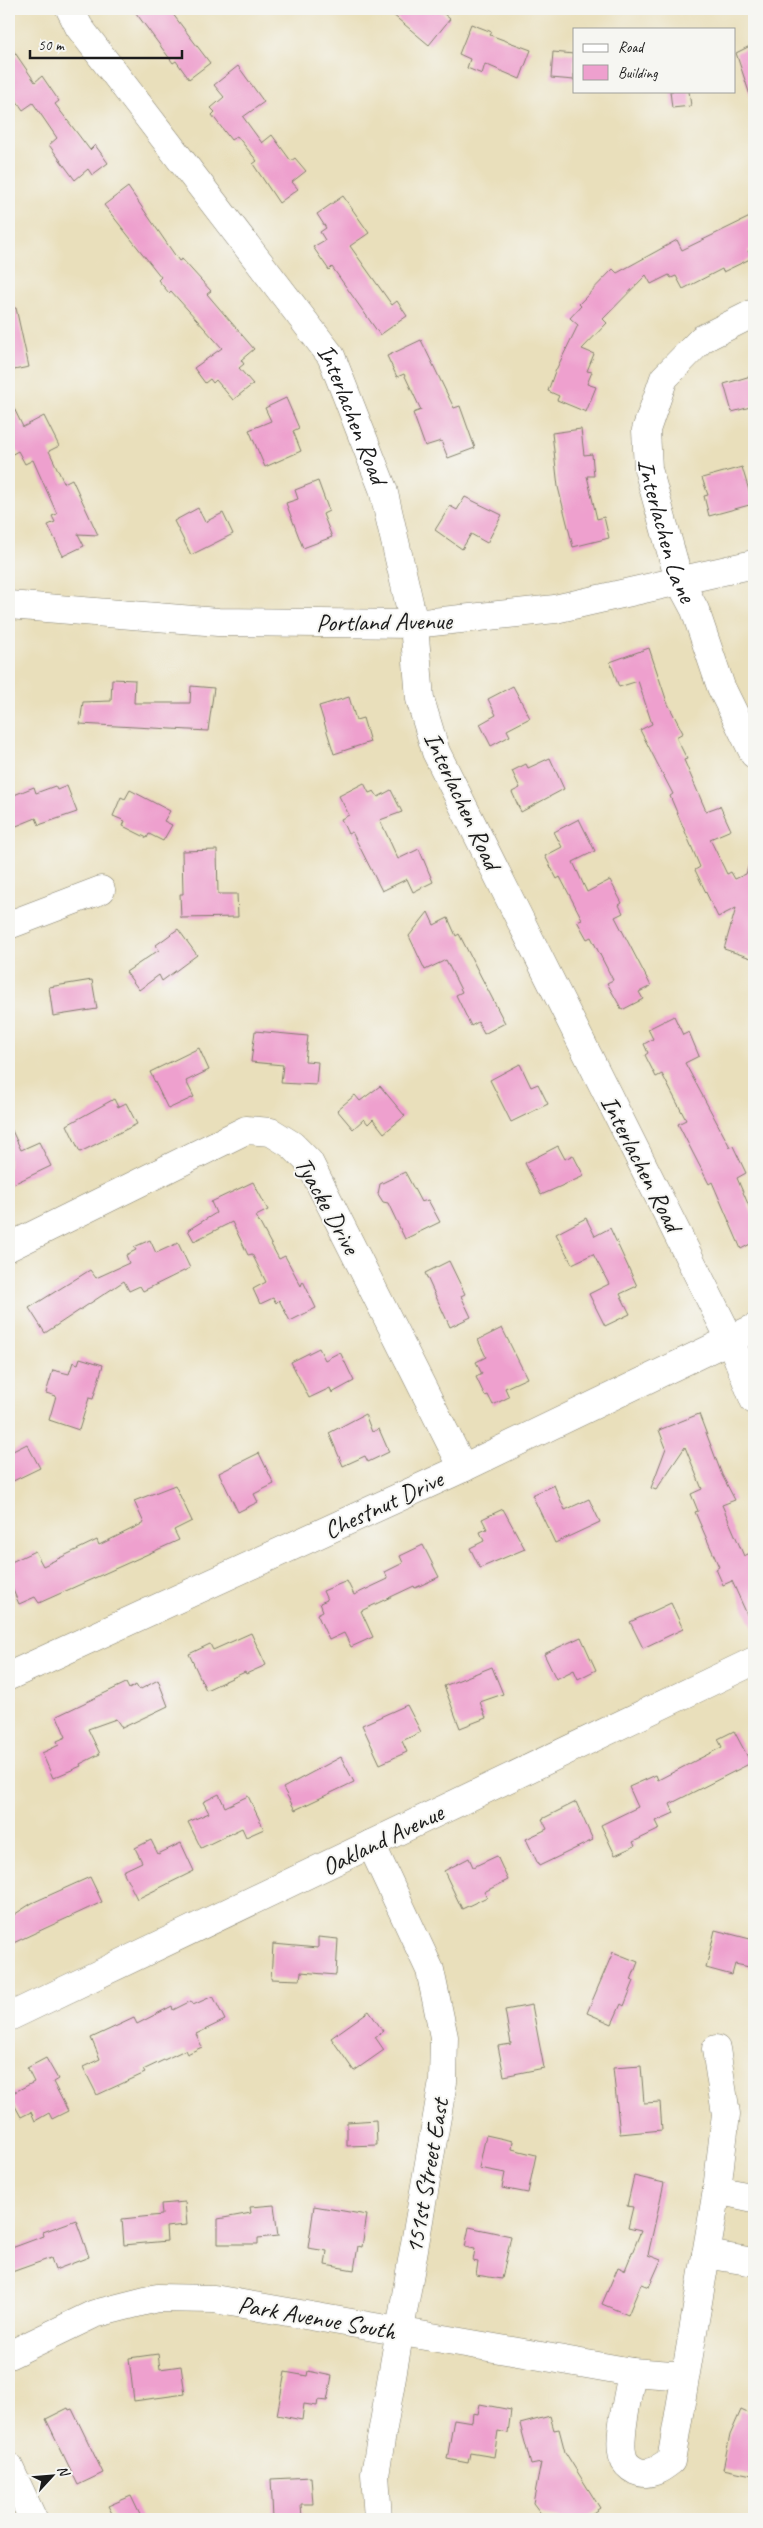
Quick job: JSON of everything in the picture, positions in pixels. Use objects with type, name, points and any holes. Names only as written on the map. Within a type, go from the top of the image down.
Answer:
[{"type":"street","name":"Interlachen Road","points":[[70,9],[80,27],[331,356],[383,489],[414,624],[420,698],[436,752],[730,1340]]},
{"type":"street","name":"Interlachen Lane","points":[[754,313],[702,339],[664,378],[646,430],[648,469],[679,580],[695,610],[721,687],[754,754]]},
{"type":"street","name":"Portland Avenue","points":[[9,605],[218,622],[414,624],[555,609],[754,564]]},
{"type":"street","points":[[9,925],[101,890]]},
{"type":"street","name":"Tyacke Drive","points":[[9,1247],[246,1130],[271,1132],[292,1145],[309,1162],[462,1468]]},
{"type":"street","name":"Chestnut Drive","points":[[9,1676],[462,1468],[754,1328]]},
{"type":"street","points":[[730,1340],[754,1400]]},
{"type":"street","name":"Oakland Avenue","points":[[9,2017],[754,1661]]},
{"type":"street","name":"151st Street East","points":[[371,1844],[430,1970],[444,2037],[443,2082],[374,2474],[378,2519]]},
{"type":"street","points":[[632,2372],[622,2440],[623,2458],[628,2466],[639,2472],[649,2473],[660,2469],[671,2461],[717,2190],[726,2114],[716,2050]]},
{"type":"street","points":[[717,2190],[754,2198]]},
{"type":"street","points":[[706,2254],[754,2262]]},
{"type":"street","name":"Park Avenue South","points":[[9,2354],[94,2314],[157,2298],[214,2299],[632,2372],[685,2376]]},
{"type":"street","points":[[9,2467],[34,2519]]},
{"type":"building","points":[[133,9],[169,9],[210,63],[189,79],[176,61],[173,63]]},
{"type":"building","points":[[386,9],[438,9],[450,19],[429,45]]},
{"type":"building","points":[[471,24],[492,32],[490,35],[531,50],[520,79],[485,64],[482,74],[467,68],[470,59],[459,54]]},
{"type":"building","points":[[9,44],[35,82],[42,76],[59,101],[55,104],[90,150],[95,145],[108,163],[92,175],[88,169],[75,180],[49,145],[57,138],[33,103],[23,110],[9,90]]},
{"type":"building","points":[[754,44],[754,97],[751,98],[736,53]]},
{"type":"building","points":[[553,52],[573,54],[573,80],[551,78]]},
{"type":"building","points":[[238,66],[264,102],[243,117],[262,143],[272,135],[291,161],[295,158],[306,171],[292,182],[298,189],[279,203],[253,164],[257,161],[237,136],[231,140],[212,115],[215,112],[211,108],[224,97],[214,85]]},
{"type":"building","points":[[670,92],[689,92],[691,106],[672,108]]},
{"type":"building","points":[[128,187],[179,261],[182,259],[211,291],[207,294],[254,349],[241,360],[244,364],[239,368],[253,384],[233,400],[216,380],[213,383],[210,379],[205,383],[194,368],[222,348],[171,291],[169,293],[158,280],[161,277],[104,205]]},
{"type":"building","points":[[343,196],[369,233],[350,246],[392,305],[397,301],[407,316],[380,335],[332,267],[329,270],[313,247],[325,240],[320,232],[326,228],[317,214]]},
{"type":"building","points":[[754,215],[754,248],[748,251],[752,258],[723,272],[722,269],[683,289],[676,276],[671,278],[669,275],[651,284],[646,275],[603,319],[607,323],[582,349],[594,354],[587,371],[592,372],[587,384],[596,387],[586,412],[557,400],[559,396],[548,391],[554,374],[578,325],[570,318],[581,306],[579,304],[613,269],[617,273],[677,240],[682,250]]},
{"type":"building","points":[[9,308],[16,308],[29,367],[9,371]]},
{"type":"building","points":[[421,340],[454,408],[460,406],[475,448],[448,458],[441,441],[425,446],[413,413],[421,410],[404,374],[397,377],[387,356]]},
{"type":"building","points":[[754,375],[754,406],[732,412],[724,384]]},
{"type":"building","points":[[9,398],[23,427],[44,416],[59,446],[49,451],[64,483],[72,479],[98,535],[78,534],[84,546],[63,556],[48,525],[55,522],[52,516],[57,514],[33,460],[25,464],[18,451],[9,456]]},
{"type":"building","points":[[286,398],[299,428],[293,431],[301,451],[265,467],[249,430],[271,421],[265,408]]},
{"type":"building","points":[[581,429],[584,455],[592,454],[594,476],[587,476],[597,519],[604,517],[609,538],[573,547],[558,487],[552,433]]},
{"type":"building","points":[[742,467],[753,504],[709,516],[704,496],[708,495],[702,478]]},
{"type":"building","points":[[318,481],[329,511],[323,514],[332,537],[303,548],[286,503],[298,499],[295,490]]},
{"type":"building","points":[[465,497],[502,515],[487,543],[471,534],[462,549],[435,530],[450,506],[457,510]]},
{"type":"building","points":[[198,508],[205,522],[223,513],[233,534],[191,555],[174,521]]},
{"type":"building","points":[[649,648],[667,702],[683,733],[676,737],[687,759],[684,760],[706,811],[720,806],[731,830],[710,839],[727,874],[731,872],[735,879],[746,874],[750,861],[754,861],[754,959],[724,949],[736,908],[718,917],[695,870],[700,867],[670,796],[673,794],[640,730],[652,724],[638,681],[619,687],[610,662]]},
{"type":"building","points":[[112,679],[135,680],[134,703],[190,703],[191,686],[214,688],[208,731],[80,724],[83,702],[111,701]]},
{"type":"building","points":[[513,686],[530,718],[507,730],[510,736],[491,746],[480,724],[496,715],[488,699]]},
{"type":"building","points":[[349,697],[356,720],[363,718],[370,742],[334,754],[319,706]]},
{"type":"building","points":[[550,758],[564,789],[521,812],[512,792],[520,788],[512,771],[526,764],[528,768]]},
{"type":"building","points":[[364,783],[369,793],[374,791],[378,797],[391,790],[402,812],[380,820],[398,859],[419,849],[433,882],[413,892],[407,879],[382,891],[352,832],[348,834],[341,819],[349,815],[339,796]]},
{"type":"building","points":[[55,786],[57,790],[67,786],[77,812],[39,825],[36,818],[14,827],[13,823],[9,824],[9,797],[34,787],[36,793]]},
{"type":"building","points":[[130,790],[170,811],[164,821],[172,825],[163,841],[149,834],[147,838],[123,826],[125,821],[113,816],[121,797],[125,799]]},
{"type":"building","points":[[579,819],[595,851],[573,862],[587,892],[610,880],[622,903],[619,905],[623,913],[615,917],[651,986],[639,992],[643,999],[622,1010],[607,983],[613,980],[591,937],[587,939],[577,921],[582,919],[560,877],[557,879],[545,856],[562,847],[554,832]]},
{"type":"building","points":[[217,850],[218,894],[237,894],[238,917],[181,918],[180,894],[183,894],[182,851]]},
{"type":"building","points":[[428,912],[434,925],[448,918],[456,936],[459,934],[505,1023],[484,1034],[478,1022],[471,1026],[456,995],[462,992],[446,960],[425,970],[409,936]]},
{"type":"building","points":[[178,929],[197,955],[162,981],[159,975],[139,990],[126,972],[159,950],[156,945]]},
{"type":"building","points":[[92,980],[97,1009],[53,1016],[49,987]]},
{"type":"building","points":[[674,1016],[683,1035],[689,1032],[699,1056],[685,1063],[730,1147],[733,1146],[746,1173],[737,1178],[754,1218],[754,1242],[741,1249],[712,1182],[709,1184],[678,1124],[686,1120],[662,1074],[656,1077],[645,1055],[648,1053],[644,1044],[653,1039],[648,1029]]},
{"type":"building","points":[[255,1031],[308,1036],[305,1061],[318,1062],[316,1085],[281,1083],[283,1065],[251,1062]]},
{"type":"building","points":[[199,1048],[209,1070],[186,1081],[194,1097],[168,1109],[150,1072]]},
{"type":"building","points":[[520,1064],[531,1087],[538,1084],[548,1104],[511,1122],[490,1080]]},
{"type":"building","points":[[380,1086],[405,1116],[384,1133],[373,1119],[368,1124],[364,1119],[353,1129],[337,1110],[355,1095],[360,1101]]},
{"type":"building","points":[[114,1099],[118,1107],[126,1103],[137,1124],[80,1152],[67,1125]]},
{"type":"building","points":[[9,1124],[21,1150],[39,1142],[51,1166],[9,1186]]},
{"type":"building","points":[[558,1146],[565,1159],[573,1155],[584,1176],[541,1195],[525,1163]]},
{"type":"building","points":[[405,1172],[421,1202],[428,1200],[440,1222],[405,1239],[388,1203],[383,1202],[378,1194],[380,1184]]},
{"type":"building","points":[[253,1182],[268,1210],[256,1216],[279,1259],[285,1256],[301,1286],[303,1281],[316,1308],[290,1321],[279,1300],[276,1303],[273,1298],[260,1304],[253,1289],[266,1282],[252,1254],[248,1255],[232,1222],[194,1241],[188,1230],[216,1213],[211,1202]]},
{"type":"building","points":[[586,1218],[595,1236],[610,1228],[637,1286],[620,1294],[630,1314],[605,1326],[589,1294],[609,1284],[593,1254],[572,1264],[556,1234]]},
{"type":"building","points":[[150,1240],[156,1253],[178,1243],[190,1268],[143,1291],[140,1286],[129,1291],[124,1281],[45,1333],[29,1308],[90,1270],[96,1278],[129,1263],[126,1255],[136,1250],[134,1247]]},
{"type":"building","points":[[449,1261],[465,1294],[461,1296],[471,1317],[450,1327],[425,1273]]},
{"type":"building","points":[[502,1328],[527,1378],[505,1388],[509,1397],[493,1405],[488,1395],[485,1396],[476,1377],[482,1374],[476,1362],[486,1357],[478,1340]]},
{"type":"building","points":[[319,1348],[325,1360],[340,1352],[354,1381],[332,1393],[330,1388],[309,1398],[291,1362]]},
{"type":"building","points":[[80,1358],[103,1365],[93,1399],[89,1398],[79,1430],[49,1420],[56,1396],[46,1393],[53,1370],[69,1374],[73,1362],[78,1364]]},
{"type":"building","points":[[365,1414],[372,1432],[379,1429],[389,1452],[368,1462],[365,1456],[343,1466],[329,1433]]},
{"type":"building","points":[[699,1414],[722,1475],[735,1500],[722,1505],[744,1556],[754,1551],[754,1630],[732,1581],[723,1585],[716,1569],[719,1567],[695,1512],[698,1511],[691,1494],[702,1489],[685,1447],[656,1490],[651,1488],[666,1448],[659,1430]]},
{"type":"building","points":[[27,1444],[40,1468],[9,1483],[9,1453]]},
{"type":"building","points":[[259,1453],[274,1484],[254,1494],[258,1502],[238,1512],[219,1473]]},
{"type":"building","points":[[175,1485],[192,1521],[174,1530],[179,1540],[39,1603],[35,1597],[19,1604],[9,1581],[9,1563],[35,1551],[43,1566],[97,1540],[99,1545],[144,1523],[134,1501]]},
{"type":"building","points":[[554,1485],[565,1510],[589,1499],[600,1522],[555,1543],[532,1495]]},
{"type":"building","points":[[503,1509],[525,1549],[480,1568],[470,1548],[484,1541],[480,1532],[487,1529],[482,1519]]},
{"type":"building","points":[[423,1545],[439,1577],[415,1588],[414,1586],[361,1611],[373,1637],[351,1647],[344,1633],[329,1640],[317,1614],[323,1611],[320,1603],[327,1600],[323,1591],[347,1581],[354,1595],[388,1579],[385,1572],[403,1563],[400,1556]]},
{"type":"building","points":[[671,1603],[683,1629],[643,1648],[630,1622]]},
{"type":"building","points":[[251,1633],[266,1665],[246,1674],[245,1672],[206,1690],[189,1654],[210,1644],[213,1650]]},
{"type":"building","points":[[581,1637],[596,1670],[578,1679],[574,1670],[556,1679],[544,1654]]},
{"type":"building","points":[[492,1667],[503,1694],[480,1702],[486,1718],[460,1728],[444,1686]]},
{"type":"building","points":[[158,1680],[168,1706],[122,1728],[116,1719],[88,1729],[100,1754],[80,1764],[81,1766],[53,1778],[42,1753],[59,1745],[57,1741],[66,1737],[57,1716],[126,1683],[129,1689],[136,1685],[139,1690]]},
{"type":"building","points":[[407,1705],[421,1732],[402,1741],[407,1752],[380,1764],[362,1725]]},
{"type":"building","points":[[734,1731],[751,1763],[670,1804],[674,1813],[656,1821],[660,1829],[633,1842],[635,1846],[615,1855],[601,1825],[638,1807],[629,1787],[656,1775],[658,1780],[722,1747],[718,1739]]},
{"type":"building","points":[[341,1757],[354,1782],[295,1810],[283,1788]]},
{"type":"building","points":[[219,1794],[225,1807],[248,1796],[264,1829],[246,1837],[242,1828],[201,1848],[188,1822],[209,1813],[203,1802]]},
{"type":"building","points":[[576,1802],[593,1840],[539,1866],[526,1839],[547,1829],[542,1819]]},
{"type":"building","points":[[151,1840],[158,1854],[181,1843],[194,1871],[137,1899],[123,1871],[142,1862],[135,1848]]},
{"type":"building","points":[[497,1856],[508,1880],[484,1892],[487,1897],[462,1909],[444,1871],[469,1858],[473,1867]]},
{"type":"building","points":[[90,1877],[102,1902],[9,1945],[9,1918],[32,1903]]},
{"type":"building","points":[[715,1930],[754,1940],[754,1968],[735,1964],[732,1975],[706,1968]]},
{"type":"building","points":[[318,1937],[338,1939],[336,1975],[301,1972],[300,1980],[271,1979],[273,1944],[318,1948]]},
{"type":"building","points":[[613,1952],[638,1962],[631,1980],[634,1981],[624,2006],[621,2004],[612,2024],[587,2013]]},
{"type":"building","points":[[213,1996],[225,2020],[196,2034],[202,2047],[187,2054],[185,2050],[143,2070],[145,2073],[97,2095],[83,2067],[100,2059],[91,2038],[134,2018],[137,2024],[172,2006],[173,2010],[191,2001],[193,2005]]},
{"type":"building","points":[[532,2005],[544,2068],[504,2076],[498,2046],[511,2044],[505,2010]]},
{"type":"building","points":[[369,2011],[383,2031],[375,2037],[384,2050],[354,2071],[331,2038]]},
{"type":"building","points":[[46,2058],[58,2079],[53,2082],[68,2111],[52,2119],[49,2113],[35,2121],[31,2112],[21,2117],[9,2095],[34,2082],[27,2068]]},
{"type":"building","points":[[641,2066],[644,2103],[660,2102],[662,2130],[620,2134],[613,2068]]},
{"type":"building","points":[[376,2120],[377,2145],[347,2146],[347,2122]]},
{"type":"building","points":[[486,2135],[513,2141],[512,2149],[536,2155],[528,2193],[502,2188],[505,2173],[479,2168]]},
{"type":"building","points":[[634,2176],[664,2183],[648,2255],[661,2260],[649,2287],[641,2284],[628,2315],[602,2304],[618,2267],[625,2270],[641,2231],[628,2228],[633,2207],[627,2206]]},
{"type":"building","points":[[185,2202],[187,2225],[166,2227],[167,2241],[124,2245],[122,2219],[162,2215],[161,2204]]},
{"type":"building","points":[[274,2205],[278,2236],[258,2238],[258,2244],[218,2244],[218,2219],[251,2213],[250,2207]]},
{"type":"building","points":[[314,2206],[367,2215],[362,2247],[358,2246],[354,2270],[325,2265],[327,2251],[308,2248]]},
{"type":"building","points":[[76,2220],[89,2257],[55,2270],[51,2258],[9,2273],[9,2249],[44,2236],[43,2232]]},
{"type":"building","points":[[469,2227],[511,2236],[502,2279],[476,2275],[478,2262],[473,2261],[475,2249],[465,2247]]},
{"type":"building","points":[[158,2354],[160,2369],[181,2366],[185,2394],[134,2401],[129,2358]]},
{"type":"building","points":[[308,2371],[332,2376],[327,2401],[318,2400],[317,2406],[304,2404],[302,2420],[277,2415],[285,2372],[307,2376]]},
{"type":"building","points":[[480,2404],[511,2410],[508,2433],[498,2431],[494,2457],[470,2453],[468,2463],[447,2459],[454,2419],[472,2422],[473,2413],[478,2414]]},
{"type":"building","points":[[68,2408],[69,2410],[72,2409],[103,2473],[78,2485],[46,2419]]},
{"type":"building","points":[[741,2410],[754,2416],[754,2461],[752,2475],[723,2469],[730,2435]]},
{"type":"building","points":[[550,2416],[554,2430],[559,2429],[565,2452],[600,2508],[584,2519],[565,2519],[542,2515],[533,2503],[541,2463],[531,2465],[520,2424]]},
{"type":"building","points":[[311,2477],[313,2504],[301,2504],[302,2519],[273,2519],[271,2479]]},
{"type":"building","points":[[131,2496],[142,2519],[115,2519],[108,2506]]}]
